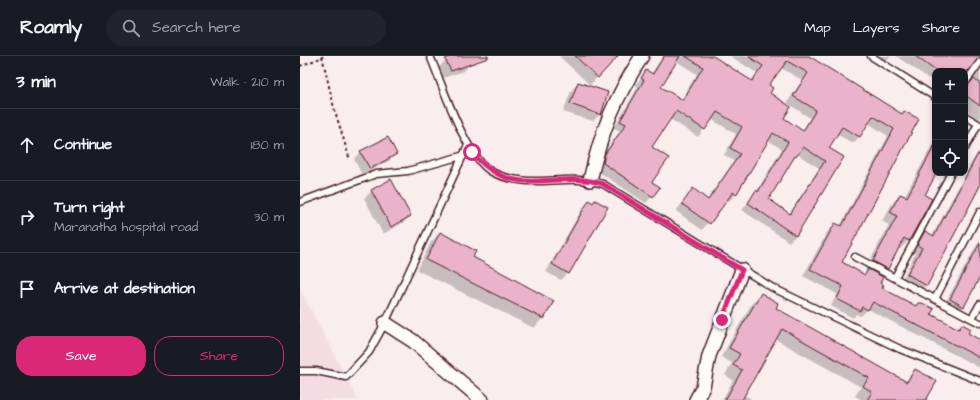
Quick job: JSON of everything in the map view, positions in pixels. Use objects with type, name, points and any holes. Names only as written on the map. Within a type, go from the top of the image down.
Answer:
[{"type":"street","points":[[590,180],[599,143],[610,113],[622,87],[642,56]]},
{"type":"street","points":[[696,400],[703,388],[709,356],[742,270]]},
{"type":"street","points":[[385,323],[418,345],[482,400]]},
{"type":"lane","points":[[430,56],[468,145],[479,161],[492,172],[505,178],[521,181],[551,182],[590,180],[603,184],[773,288],[856,329],[980,381]]},
{"type":"lane","points":[[871,56],[932,95]]},
{"type":"lane","points":[[968,80],[979,67]]},
{"type":"lane","points":[[968,118],[979,125],[968,143]]},
{"type":"lane","points":[[300,371],[316,371],[346,377],[353,372],[369,352],[385,323],[468,145]]},
{"type":"lane","points":[[300,202],[376,174],[408,171],[463,156],[472,152]]},
{"type":"lane","points":[[895,277],[949,176]]},
{"type":"lane","points":[[935,299],[980,212]]},
{"type":"lane","points":[[855,257],[980,323]]},
{"type":"lane","points":[[972,318],[980,304]]},
{"type":"path","points":[[300,66],[322,57],[334,108],[350,160]]},
{"type":"shaded area","points":[[300,289],[346,377],[358,400],[300,400]]},
{"type":"building","points":[[452,56],[488,56],[488,58],[451,71],[445,59]]},
{"type":"building","points":[[575,56],[618,56],[598,78]]},
{"type":"building","points":[[664,56],[680,56],[661,87],[683,100],[703,67],[685,56],[713,56],[752,81],[763,66],[748,56],[809,56],[902,114],[904,111],[919,119],[842,262],[865,275],[868,269],[883,277],[880,283],[884,285],[882,288],[916,306],[918,303],[922,303],[934,309],[931,314],[959,329],[962,324],[971,329],[968,333],[980,340],[980,358],[873,302],[868,310],[862,307],[860,311],[837,299],[843,286],[810,269],[835,223],[842,226],[894,129],[873,116],[860,137],[842,127],[829,148],[844,157],[796,236],[748,203],[756,190],[758,192],[788,142],[773,133],[736,195],[733,192],[710,224],[682,204],[693,188],[708,200],[740,154],[730,148],[742,127],[717,112],[705,130],[676,111],[652,147],[669,158],[652,182],[660,187],[653,197],[603,163],[605,154],[626,124],[620,121],[644,80],[641,78],[646,70],[653,74]],"holes":[[[787,61],[808,73],[793,96],[816,110],[803,131],[784,118],[791,107],[770,93],[773,88],[769,85]],[[803,147],[825,161],[790,214],[769,199],[795,156],[796,157]]]},
{"type":"building","points":[[915,56],[980,56],[968,71],[968,68],[932,68]]},
{"type":"building","points":[[974,79],[980,84],[980,106],[968,97],[968,84]]},
{"type":"building","points":[[578,82],[608,92],[601,115],[570,104]]},
{"type":"building","points":[[388,137],[397,154],[370,169],[360,151]]},
{"type":"building","points":[[980,150],[980,186],[927,286],[907,274],[922,248],[917,245],[925,231],[934,236],[966,176],[968,176],[968,172]]},
{"type":"building","points":[[932,151],[932,176],[935,176],[925,195],[932,199],[909,241],[904,238],[888,269],[873,261],[897,216],[890,212],[900,194],[907,197]]},
{"type":"building","points":[[391,179],[411,216],[391,227],[371,190]]},
{"type":"building","points":[[589,200],[593,203],[595,200],[608,207],[569,274],[552,264]]},
{"type":"building","points":[[440,232],[476,251],[473,257],[554,301],[544,319],[426,260]]},
{"type":"building","points":[[980,243],[980,277],[964,307],[950,299]]},
{"type":"building","points":[[761,293],[778,303],[776,308],[907,382],[915,369],[937,381],[926,400],[867,400],[872,392],[863,386],[869,378],[782,329],[742,400],[725,400],[742,370],[733,365],[740,354],[729,348]]},
{"type":"route","points":[[472,152],[479,161],[492,172],[505,178],[521,181],[551,182],[576,179],[590,180],[603,184],[742,270],[722,320]]}]
